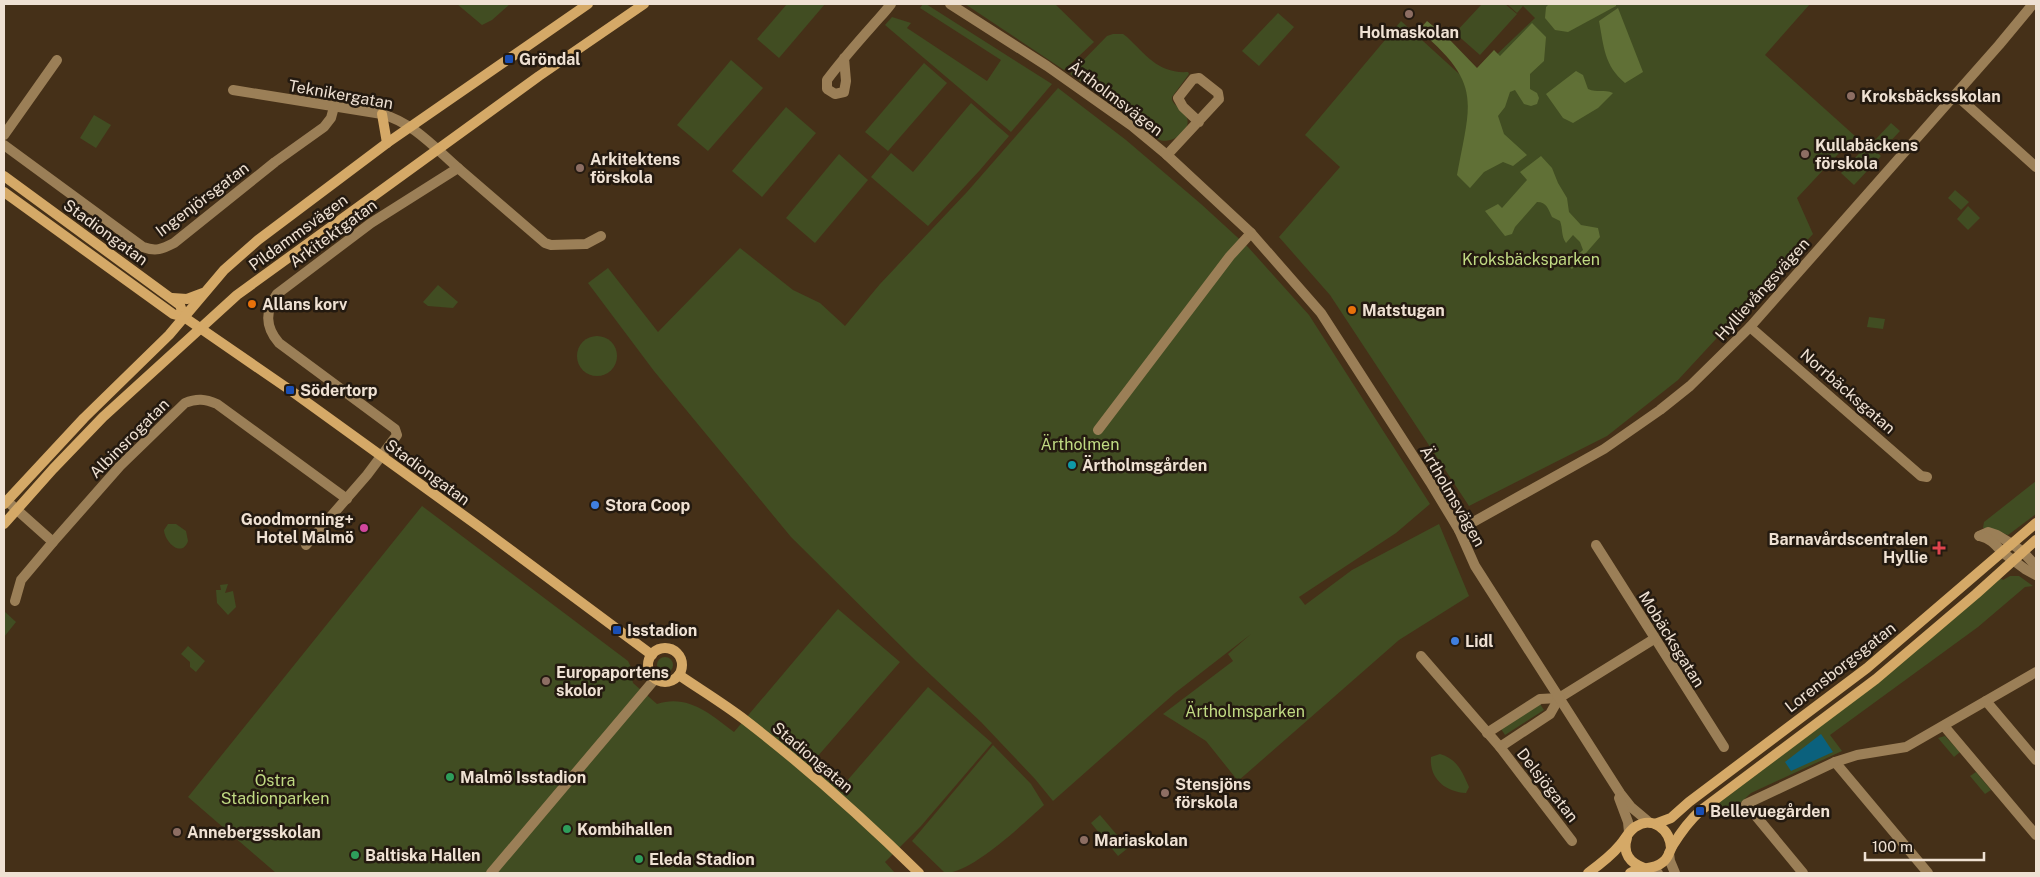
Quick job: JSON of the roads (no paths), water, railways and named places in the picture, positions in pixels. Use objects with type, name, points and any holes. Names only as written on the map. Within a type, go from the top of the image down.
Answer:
[{"type":"main road","name":"Pildammsvägen","points":[[5,502],[78,424],[170,335],[224,270],[258,240],[387,143],[588,4]]},
{"type":"main road","name":"Pildammsvägen","points":[[4,524],[103,417],[237,295],[539,76],[644,4]]},
{"type":"main road","points":[[382,114],[387,143]]},
{"type":"main road","name":"Stadiongatan","points":[[4,176],[172,298],[180,305],[184,317]]},
{"type":"main road","name":"Stadiongatan","points":[[4,192],[173,314],[184,317],[381,456],[652,655]]},
{"type":"main road","points":[[172,298],[187,299],[204,292]]},
{"type":"main road","name":"Lorensborgsgatan","points":[[1588,873],[1614,852],[1638,825],[1652,823],[1677,813],[1689,802],[1868,668],[2036,523]]},
{"type":"main road","name":"Lorensborgsgatan","points":[[1630,873],[1636,869],[1650,870],[1661,864],[1686,825],[1700,811],[1876,679],[2036,540]]},
{"type":"main road","points":[[661,649],[669,649],[676,652],[681,661],[679,675],[676,679],[666,682],[655,680],[648,666],[652,655],[661,649]]},
{"type":"main road","name":"Stadiongatan","points":[[679,675],[744,720],[784,751],[858,815],[919,873]]},
{"type":"main road","points":[[1652,823],[1665,830],[1668,836],[1670,851]]},
{"type":"main road","points":[[1628,834],[1625,842],[1627,856],[1637,866],[1650,870]]},
{"type":"street","name":"Ärtholmsvägen","points":[[950,4],[1080,88],[1132,126],[1251,232],[1321,313],[1459,530],[1476,566],[1614,785],[1624,799],[1652,823]]},
{"type":"street","name":"Hyllievångsvägen","points":[[1459,530],[1604,449],[1650,418],[1690,386],[1750,327],[1956,95],[2033,4]]},
{"type":"street","points":[[844,58],[887,5]]},
{"type":"street","points":[[4,135],[58,60]]},
{"type":"street","name":"Teknikergatan","points":[[233,90],[397,118],[412,127],[458,168]]},
{"type":"street","points":[[1956,95],[2036,167]]},
{"type":"street","name":"Ingenjörsgatan","points":[[4,144],[143,247],[158,250],[174,243],[275,162],[324,127],[331,118],[334,106]]},
{"type":"street","points":[[1167,156],[1199,122]]},
{"type":"street","points":[[458,168],[545,242],[551,245],[586,244],[601,236]]},
{"type":"street","name":"Arkitektgatan","points":[[381,456],[397,436],[396,429],[280,343],[269,326],[267,316],[277,294],[285,287],[371,223],[458,168]]},
{"type":"street","points":[[1098,430],[1230,256],[1251,232]]},
{"type":"street","name":"Norrbäcksgatan","points":[[1750,327],[1921,476],[1927,477]]},
{"type":"street","name":"Albinsrogatan","points":[[15,601],[21,580],[52,542],[120,466],[185,403],[199,399],[217,404],[348,499]]},
{"type":"street","points":[[306,545],[348,499],[381,456]]},
{"type":"street","points":[[5,502],[52,542]]},
{"type":"street","points":[[2036,566],[2023,552],[1997,535],[1988,532],[1979,536],[1987,537],[2002,552],[2036,575]]},
{"type":"street","name":"Mobäcksgatan","points":[[1596,545],[1724,747]]},
{"type":"street","points":[[1487,733],[1540,699],[1559,698],[1654,639]]},
{"type":"street","name":"Delsjögatan","points":[[1421,656],[1500,747],[1572,841]]},
{"type":"street","points":[[1803,873],[1746,804],[1835,762],[1856,756],[1906,747],[2036,672]]},
{"type":"street","points":[[491,873],[655,680]]},
{"type":"street","name":"Delsjögatan","points":[[1500,747],[1550,714],[1559,698]]},
{"type":"street","points":[[1986,702],[2036,760]]},
{"type":"street","points":[[1944,726],[2036,835]]},
{"type":"street","points":[[1835,762],[1928,873]]},
{"type":"street","name":"Ärtholmsvägen","points":[[1614,785],[1628,822],[1628,834]]},
{"type":"street","points":[[1670,851],[1670,861],[1675,873]]},
{"type":"water","points":[[1821,734],[1833,752],[1791,771],[1785,762]]},
{"type":"place","name":"Holmaskolan","points":[[1409,14]]},
{"type":"place","name":"Gröndal","points":[[509,59]]},
{"type":"place","name":"Kroksbäcksskolan","points":[[1851,96]]},
{"type":"place","name":"Kullabäckens förskola","points":[[1805,154]]},
{"type":"place","name":"Arkitektens förskola","points":[[580,168]]},
{"type":"place","name":"Allans korv","points":[[252,304]]},
{"type":"place","name":"Matstugan","points":[[1352,310]]},
{"type":"place","name":"Södertorp","points":[[290,390]]},
{"type":"place","name":"Ärtholmsgården","points":[[1072,465]]},
{"type":"place","name":"Stora Coop","points":[[595,505]]},
{"type":"place","name":"Goodmorning+ Hotel Malmö","points":[[364,528]]},
{"type":"place","name":"Barnavårdscentralen Hyllie","points":[[1939,548]]},
{"type":"place","name":"Isstadion","points":[[617,630]]},
{"type":"place","name":"Lidl","points":[[1455,641]]},
{"type":"place","name":"Europaportens skolor","points":[[546,681]]},
{"type":"place","name":"Malmö Isstadion","points":[[450,777]]},
{"type":"place","name":"Stensjöns förskola","points":[[1165,793]]},
{"type":"place","name":"Bellevuegården","points":[[1700,811]]},
{"type":"place","name":"Kombihallen","points":[[567,829]]},
{"type":"place","name":"Annebergsskolan","points":[[177,832]]},
{"type":"place","name":"Mariaskolan","points":[[1084,840]]},
{"type":"place","name":"Baltiska Hallen","points":[[355,855]]},
{"type":"place","name":"Eleda Stadion","points":[[639,859]]},
{"type":"park label","name":"Kroksbäcksparken","points":[[1531,259]]},
{"type":"park label","name":"Ärtholmen","points":[[1080,444]]},
{"type":"park label","name":"Ärtholmsparken","points":[[1245,711]]},
{"type":"park label","name":"Östra Stadionparken","points":[[275,789]]}]
